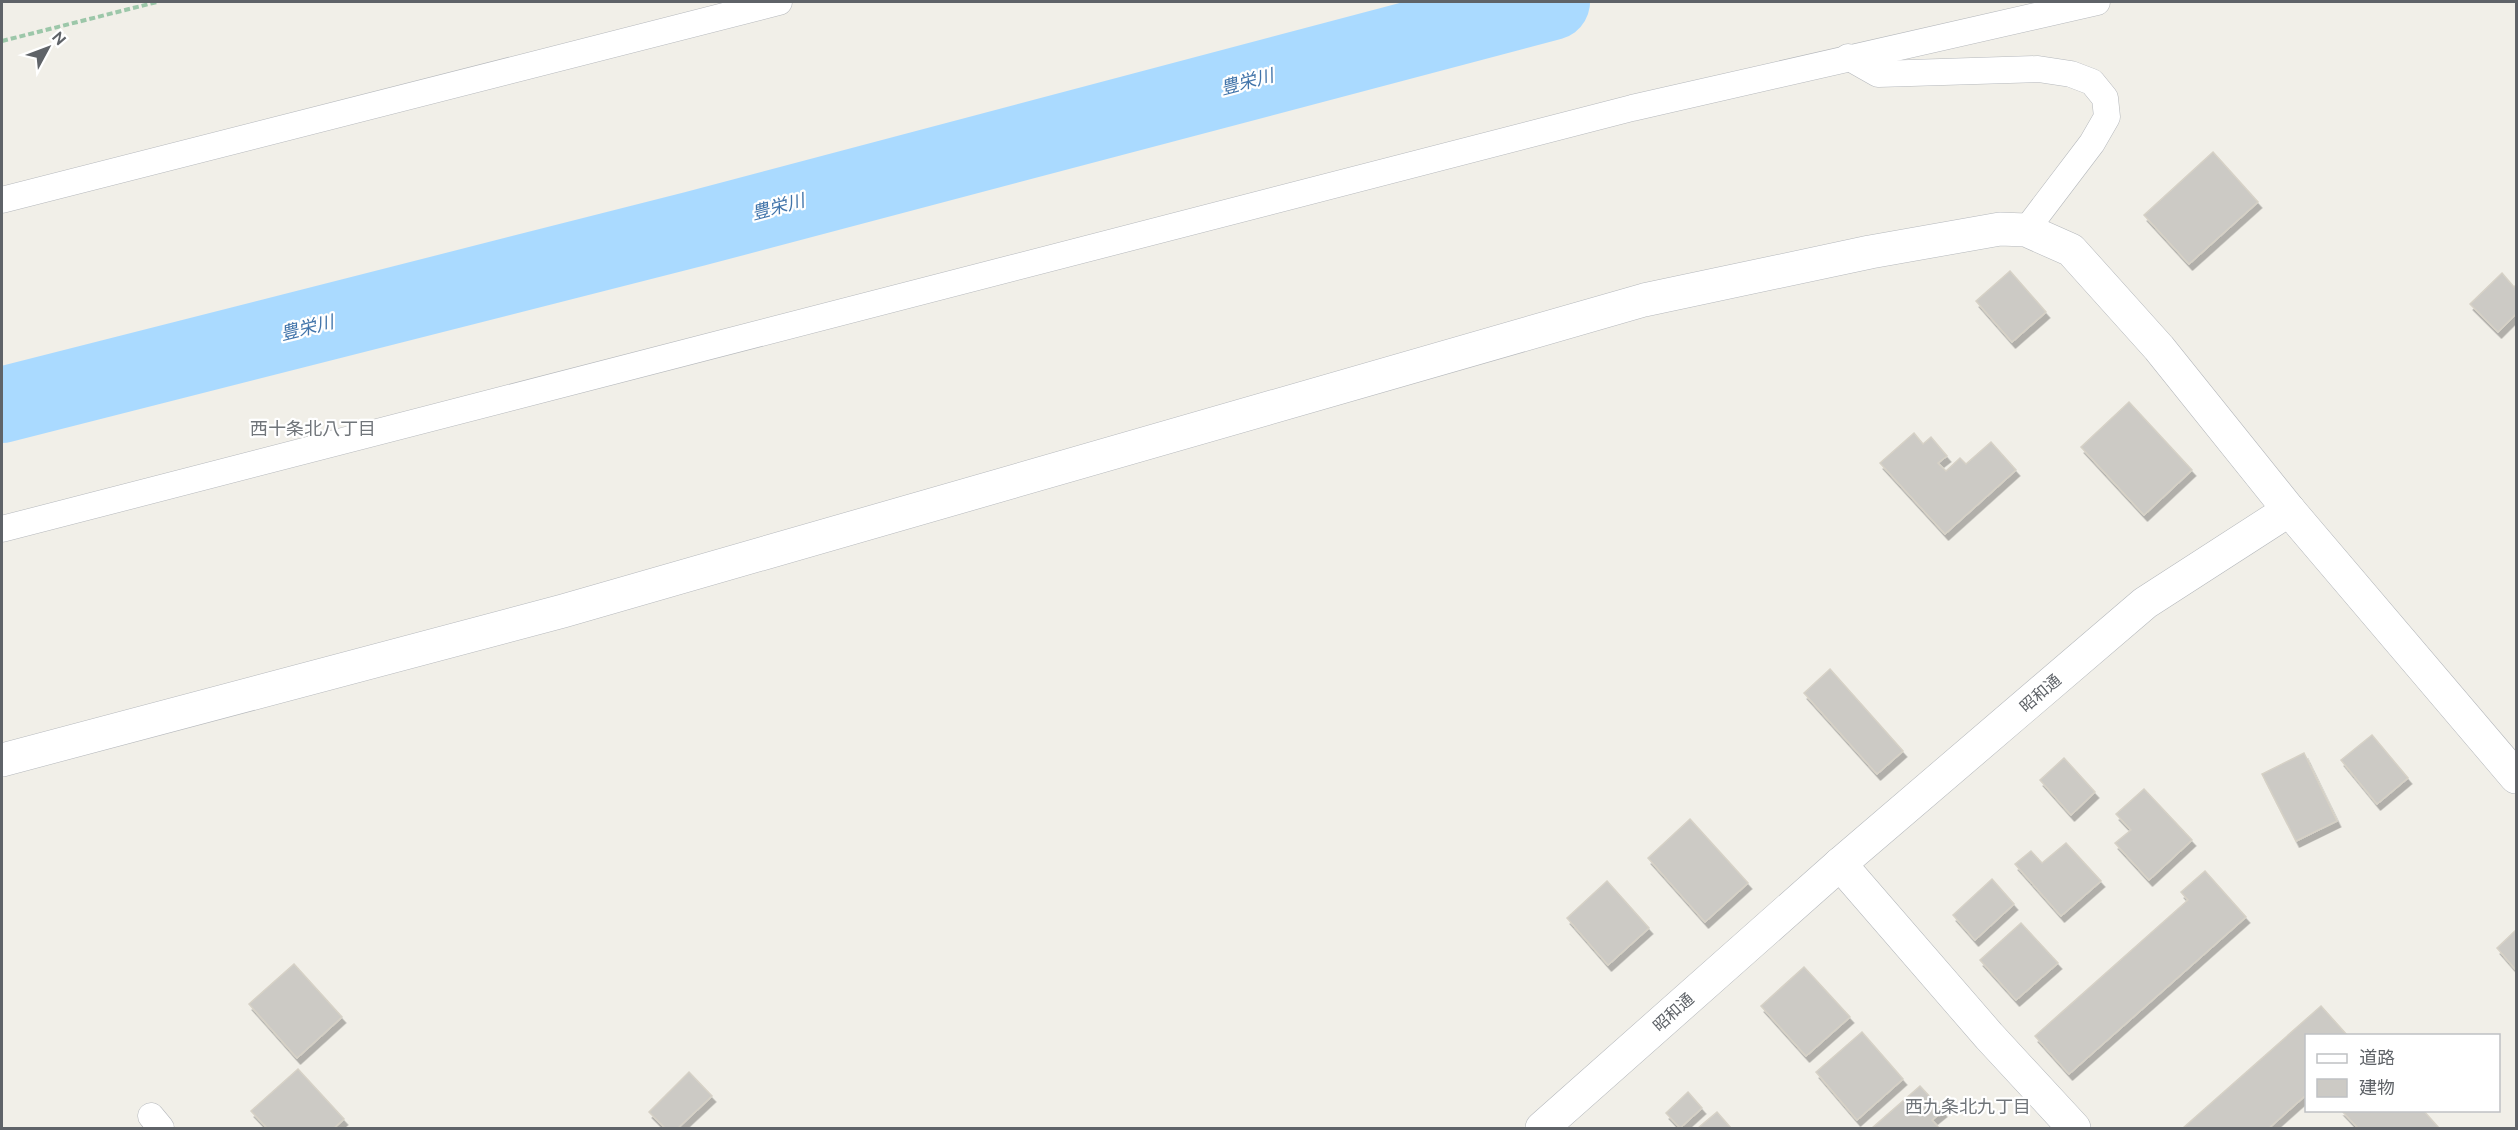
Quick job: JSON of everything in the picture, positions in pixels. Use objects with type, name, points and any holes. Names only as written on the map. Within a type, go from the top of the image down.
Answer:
[{"type":"street","points":[[2,760],[563,611],[1644,300],[1870,252],[2000,229],[2026,230],[2071,250],[2159,348],[2289,510],[2517,777]]},
{"type":"street","name":"昭和通","points":[[1542,1128],[1840,864],[2145,603],[2289,510]]},
{"type":"street","points":[[1840,864],[1989,1036],[2074,1128]]},
{"type":"lane","points":[[2,200],[778,2]]},
{"type":"lane","points":[[2,529],[1632,108],[2097,2]]},
{"type":"lane","points":[[1848,57],[1878,74],[2038,69],[2071,74],[2092,82],[2105,98],[2107,117],[2092,143],[2026,230]]},
{"type":"path","points":[[2,41],[157,2]]},
{"type":"building","points":[[2213,152],[2258,202],[2189,264],[2144,215]]},
{"type":"building","points":[[2010,271],[2046,312],[2012,342],[1976,301]]},
{"type":"building","points":[[2502,273],[2514,287],[2516,285],[2516,314],[2498,332],[2470,304]]},
{"type":"building","points":[[2129,402],[2192,470],[2144,515],[2081,447]]},
{"type":"building","points":[[1914,433],[1923,444],[1931,437],[1947,456],[1938,463],[1946,471],[1960,458],[1966,464],[1991,442],[2016,470],[1945,534],[1880,463]]},
{"type":"building","points":[[1830,669],[1903,751],[1877,774],[1804,693]]},
{"type":"building","points":[[2372,735],[2408,778],[2377,804],[2341,760]]},
{"type":"building","points":[[2304,753],[2337,821],[2296,841],[2262,774]]},
{"type":"building","points":[[2064,758],[2095,792],[2071,815],[2040,780]]},
{"type":"building","points":[[2144,789],[2192,840],[2149,880],[2115,843],[2131,830],[2116,814]]},
{"type":"building","points":[[1690,819],[1748,883],[1705,922],[1648,858]]},
{"type":"building","points":[[2066,843],[2101,881],[2061,916],[2015,864],[2031,851],[2042,863]]},
{"type":"building","points":[[2205,871],[2246,917],[2069,1074],[2035,1036],[2188,900],[2181,892]]},
{"type":"building","points":[[1992,879],[2014,904],[1975,940],[1953,915]]},
{"type":"building","points":[[1607,881],[1649,928],[1608,965],[1567,918]]},
{"type":"building","points":[[2021,923],[2058,963],[2016,1000],[1980,960]]},
{"type":"building","points":[[2516,930],[2516,970],[2497,948]]},
{"type":"building","points":[[294,964],[342,1017],[297,1058],[249,1004]]},
{"type":"building","points":[[1804,967],[1850,1017],[1806,1056],[1761,1006]]},
{"type":"building","points":[[2321,1006],[2346,1034],[2305,1034],[2305,1096],[2269,1128],[2183,1128]]},
{"type":"building","points":[[1862,1032],[1903,1079],[1857,1120],[1816,1072]]},
{"type":"building","points":[[298,1069],[344,1119],[334,1128],[267,1128],[251,1111]]},
{"type":"building","points":[[689,1072],[712,1096],[678,1128],[665,1128],[649,1112]]},
{"type":"building","points":[[1920,1086],[1943,1111],[1932,1120],[1939,1128],[1872,1128]]},
{"type":"building","points":[[1688,1092],[1702,1108],[1680,1128],[1666,1113]]},
{"type":"building","points":[[1717,1112],[1731,1128],[1698,1128]]},
{"type":"building","points":[[2343,1112],[2425,1112],[2439,1128],[2358,1128]]},
{"type":"waterway","name":"豊栄川","points":[[2,405],[694,229],[1552,2]]},
{"type":"district","name":"西十条北八丁目","points":[[313,429]]},
{"type":"district","name":"西九条北九丁目","points":[[1968,1107]]}]
